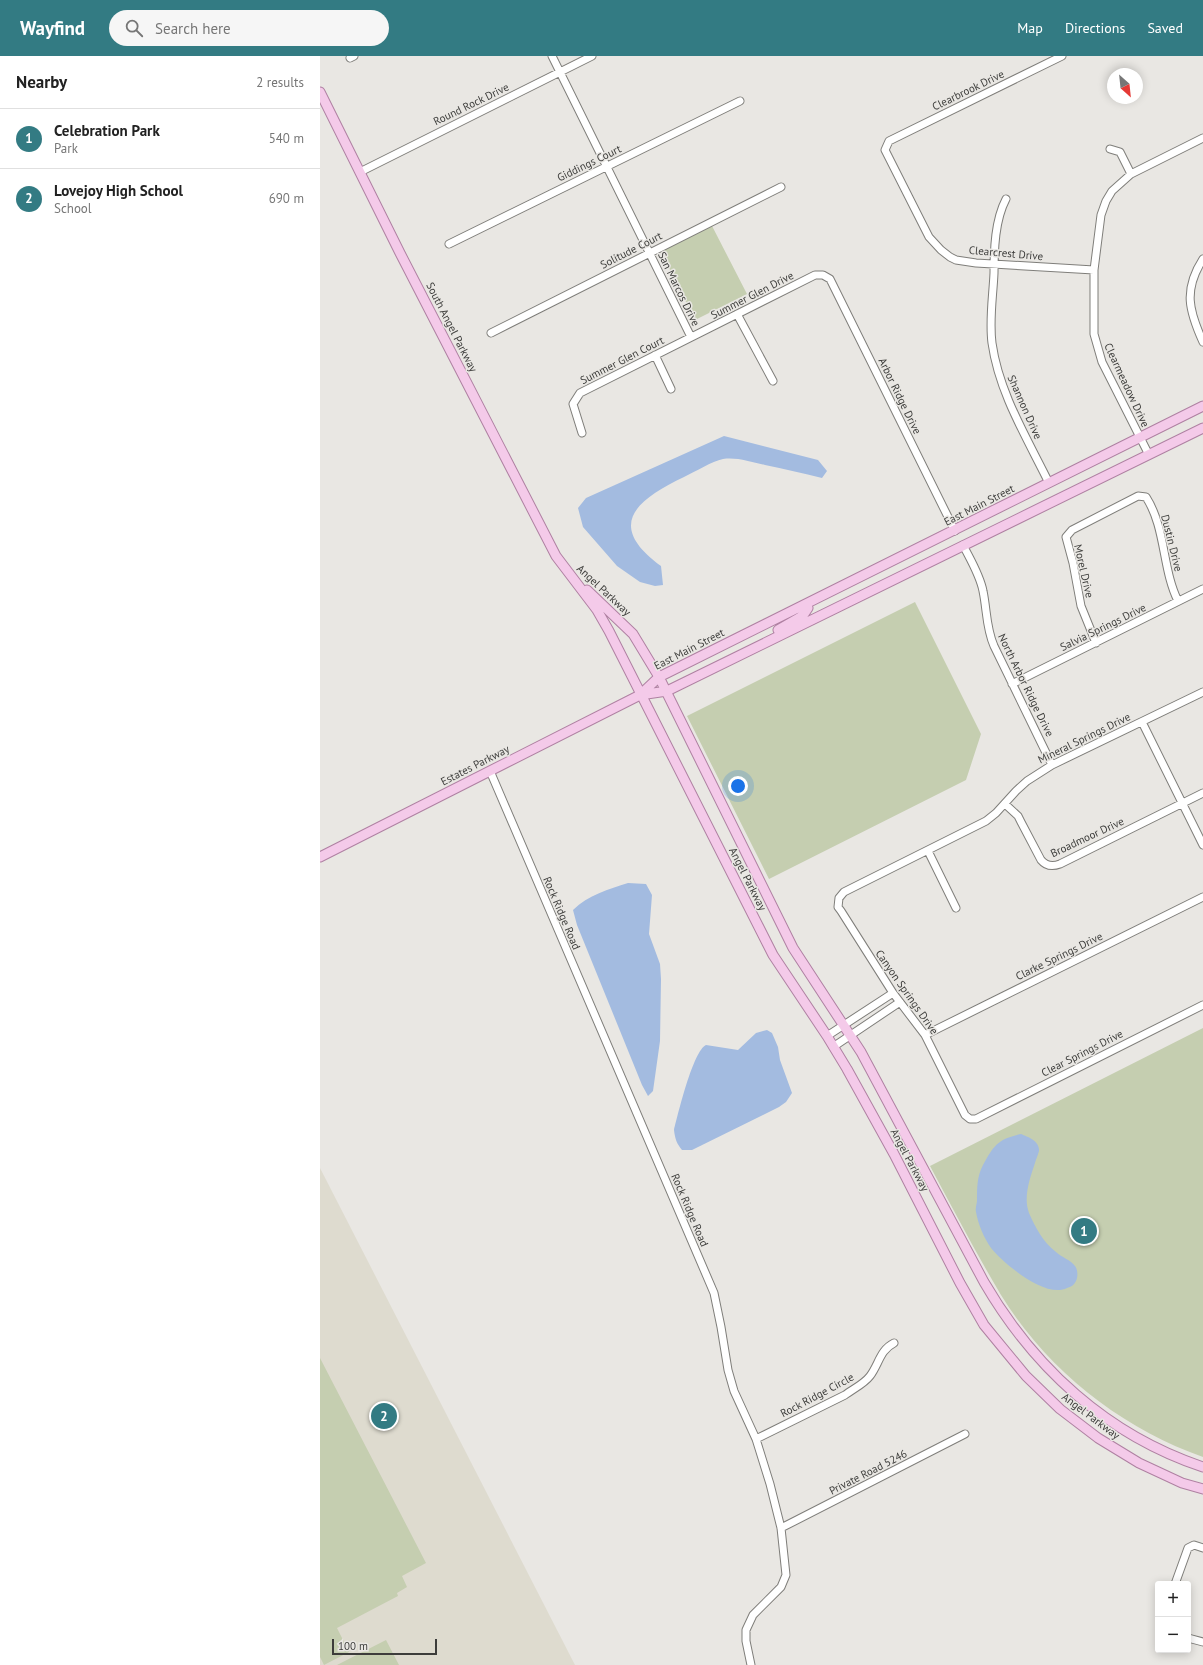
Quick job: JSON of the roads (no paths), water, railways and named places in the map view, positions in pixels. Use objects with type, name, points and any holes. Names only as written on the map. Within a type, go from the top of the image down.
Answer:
[{"type":"main road","name":"South Angel Parkway","points":[[320,92],[530,508],[556,556],[567,571]]},
{"type":"main road","name":"East Main Street","points":[[640,695],[659,677],[1203,406]]},
{"type":"main road","points":[[640,695],[667,691],[1203,428]]},
{"type":"main road","points":[[955,530],[963,545]]},
{"type":"main road","name":"Angel Parkway","points":[[567,571],[633,634],[659,677],[793,948],[850,1036],[887,1099],[984,1282],[1006,1318],[1029,1349],[1070,1391],[1106,1418],[1145,1442],[1187,1462],[1203,1467]]},
{"type":"main road","name":"Angel Parkway","points":[[567,571],[597,610],[609,631],[640,695],[773,955],[834,1046],[894,1154],[971,1303],[988,1330],[1026,1376],[1060,1409],[1098,1438],[1138,1463],[1203,1490]]},
{"type":"main road","points":[[752,648],[804,614],[808,608],[806,604]]},
{"type":"main road","name":"Estates Parkway","points":[[320,857],[640,695]]},
{"type":"street","name":"San Marcos Drive","points":[[552,56],[691,337]]},
{"type":"street","name":"Round Rock Drive","points":[[360,172],[592,56]]},
{"type":"street","name":"Clearbrook Drive","points":[[885,147],[889,141],[1062,56]]},
{"type":"street","name":"Giddings Court","points":[[449,244],[740,101]]},
{"type":"street","name":"Clearmeadow Drive","points":[[1149,455],[1102,362],[1096,347],[1093,320],[1094,270],[1101,215],[1106,201],[1117,186],[1131,174],[1203,138]]},
{"type":"street","name":"Clearcrest Drive","points":[[885,147],[886,154],[929,236],[941,250],[956,260],[994,264],[1094,270]]},
{"type":"street","points":[[1110,149],[1120,152],[1131,174]]},
{"type":"street","name":"Solitude Court","points":[[491,333],[781,187]]},
{"type":"street","name":"Shannon Drive","points":[[1006,199],[998,220],[994,264],[992,342],[995,362],[1007,397],[1049,484]]},
{"type":"street","points":[[1203,259],[1195,273],[1190,296],[1191,311],[1203,342]]},
{"type":"street","name":"Summer Glen Drive","points":[[691,337],[815,275],[823,275]]},
{"type":"street","name":"Arbor Ridge Drive","points":[[823,275],[830,279],[955,530]]},
{"type":"street","points":[[738,314],[773,381]]},
{"type":"street","name":"Summer Glen Court","points":[[582,433],[573,404],[580,393],[691,337]]},
{"type":"street","points":[[655,355],[672,389]]},
{"type":"street","name":"Dustin Drive","points":[[1138,496],[1146,497],[1155,518],[1168,575],[1178,602]]},
{"type":"street","name":"Morel Drive","points":[[1096,643],[1081,606],[1073,563],[1066,537],[1072,530],[1138,496]]},
{"type":"street","name":"North Arbor Ridge Drive","points":[[963,545],[983,589],[990,637],[1052,765]]},
{"type":"street","name":"Salvia Springs Drive","points":[[1012,684],[1203,589]]},
{"type":"street","name":"Mineral Springs Drive","points":[[839,898],[844,892],[980,824],[996,813],[1027,781],[1052,765],[1203,692]]},
{"type":"street","points":[[1142,722],[1203,846]]},
{"type":"street","name":"Rock Ridge Road","points":[[490,771],[714,1293],[728,1370],[734,1391],[756,1439],[770,1484],[781,1528],[786,1576],[781,1587],[752,1615],[746,1630],[746,1641],[751,1665]]},
{"type":"street","name":"Broadmoor Drive","points":[[1005,804],[1018,816],[1041,860],[1052,866],[1060,864],[1203,792]]},
{"type":"street","points":[[928,851],[956,908]]},
{"type":"street","name":"Clarke Springs Drive","points":[[925,1035],[1203,897]]},
{"type":"street","name":"Canyon Springs Drive","points":[[839,898],[838,907],[893,993],[925,1035],[965,1115],[970,1119]]},
{"type":"street","points":[[827,1036],[893,993]]},
{"type":"street","points":[[834,1046],[900,1002]]},
{"type":"street","name":"Clear Springs Drive","points":[[970,1119],[976,1119],[1203,1005]]},
{"type":"street","name":"Rock Ridge Circle","points":[[756,1439],[845,1395],[858,1386],[870,1377],[884,1350],[894,1343]]},
{"type":"street","name":"Private Road 5246","points":[[781,1528],[965,1434]]},
{"type":"street","points":[[1176,1581],[1186,1550],[1194,1546],[1203,1548]]},
{"type":"street","points":[[1191,1639],[1203,1642]]},
{"type":"water","points":[[724,436],[818,460],[827,471],[822,478],[744,460],[723,459],[709,464],[667,486],[641,504],[634,515],[631,526],[634,538],[644,551],[661,566],[663,585],[655,586],[640,582],[617,566],[583,527],[578,508],[586,498]]},
{"type":"water","points":[[628,883],[646,884],[652,895],[649,934],[660,964],[660,1041],[653,1091],[648,1096],[642,1085],[577,925],[573,910],[592,896]]},
{"type":"water","points":[[767,1030],[772,1033],[778,1047],[780,1060],[792,1093],[786,1102],[779,1107],[692,1150],[682,1150],[676,1141],[674,1130],[691,1070],[701,1050],[706,1045],[738,1050],[756,1033]]},
{"type":"water","points":[[1021,1134],[1036,1142],[1039,1148],[1028,1188],[1027,1207],[1037,1229],[1047,1244],[1058,1254],[1071,1262],[1076,1268],[1077,1279],[1073,1285],[1068,1288],[1058,1290],[1048,1289],[1015,1271],[991,1248],[978,1221],[976,1210],[977,1187],[978,1178],[983,1165],[990,1152],[998,1144],[1007,1138]]},
{"type":"place","name":"Celebration Park","points":[[1084,1231]]},
{"type":"place","name":"Lovejoy High School","points":[[384,1416]]}]
